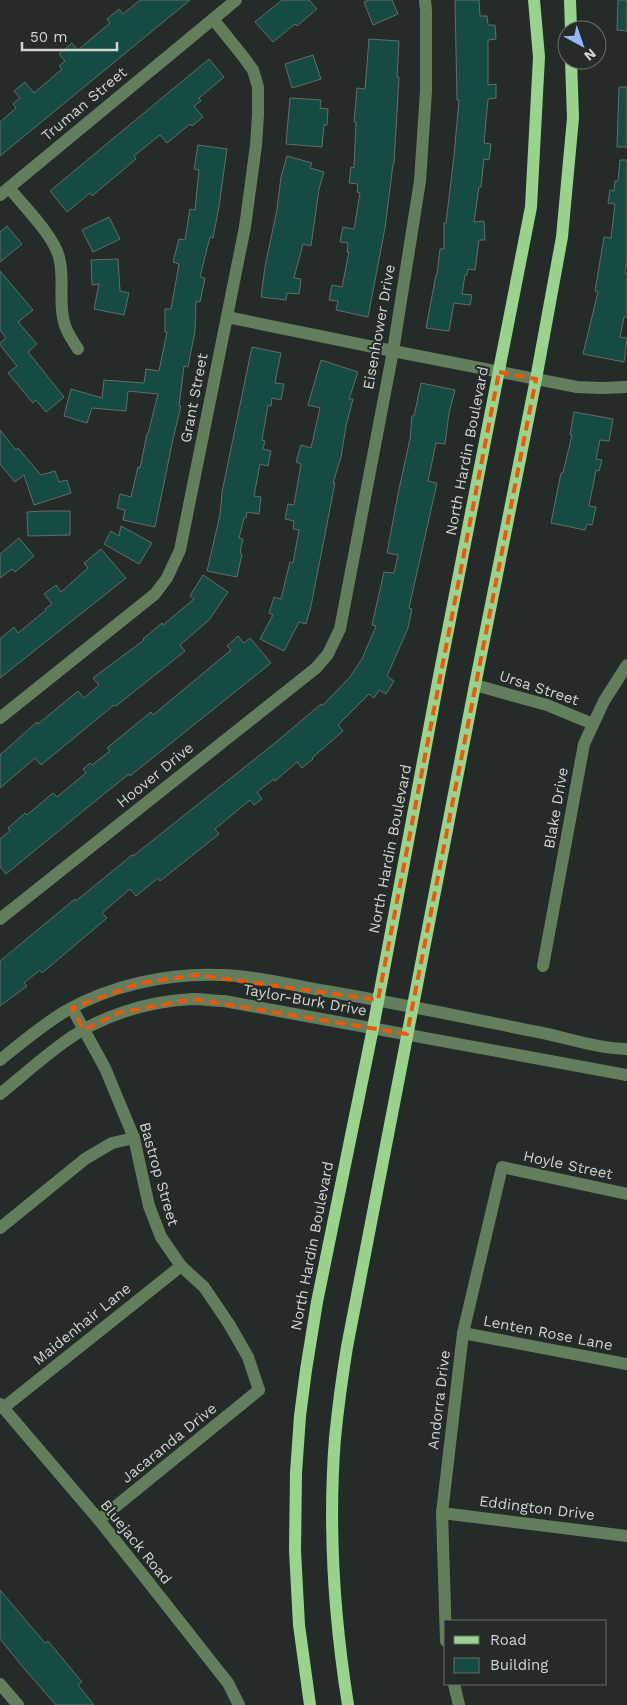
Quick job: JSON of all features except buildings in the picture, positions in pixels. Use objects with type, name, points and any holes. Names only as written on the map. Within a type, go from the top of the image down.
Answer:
[{"type":"main road","name":"North Hardin Boulevard","points":[[310,1705],[299,1625],[295,1551],[300,1416],[308,1352],[373,1028],[530,206],[539,57],[534,0]]},
{"type":"main road","points":[[570,0],[571,20]]},
{"type":"main road","points":[[348,1705],[340,1656],[334,1576],[332,1506],[335,1439],[346,1347],[474,685],[536,379],[562,237],[573,118],[571,70]]},
{"type":"street","name":"Truman Street","points":[[4,191],[236,0]]},
{"type":"street","name":"Eisenhower Drive","points":[[328,654],[340,629],[392,351],[420,181],[426,91],[425,0]]},
{"type":"street","name":"Grant Street","points":[[0,718],[148,600],[167,578],[183,540],[245,227],[253,173],[258,115],[259,96],[256,78],[248,62],[212,19]]},
{"type":"street","points":[[4,191],[47,235],[56,250],[60,263],[63,320],[67,332],[78,350]]},
{"type":"street","points":[[227,317],[536,379],[589,388],[627,387]]},
{"type":"street","name":"Hoover Drive","points":[[0,919],[316,668],[328,654]]},
{"type":"street","name":"Blake Drive","points":[[543,966],[584,744],[604,701],[627,665]]},
{"type":"street","name":"Ursa Street","points":[[474,685],[547,705],[593,724]]},
{"type":"street","name":"Taylor-Burk Drive","points":[[1,1057],[40,1028],[72,1008],[96,997],[140,983],[197,975],[223,975],[269,981],[378,1000],[541,1032],[580,1042],[627,1049]]},
{"type":"street","name":"Taylor-Burk Drive","points":[[0,1094],[64,1042],[118,1013],[193,999],[224,1001],[627,1074]]},
{"type":"street","name":"Bastrop Street","points":[[72,1008],[105,1068],[134,1138],[149,1206],[161,1237],[181,1266],[204,1287],[229,1324],[248,1357],[259,1390]]},
{"type":"street","points":[[0,1228],[85,1160],[112,1143],[134,1138]]},
{"type":"street","name":"Hoyle Street","points":[[502,1167],[627,1194]]},
{"type":"street","name":"Andorra Drive","points":[[445,1620],[442,1513],[463,1333],[502,1167]]},
{"type":"street","name":"Maidenhair Lane","points":[[2,1406],[181,1266]]},
{"type":"street","name":"Lenten Rose Lane","points":[[463,1333],[627,1364]]},
{"type":"street","name":"Jacaranda Drive","points":[[99,1520],[259,1390]]},
{"type":"street","name":"Bluejack Road","points":[[2,1406],[99,1520],[228,1682],[239,1705]]},
{"type":"street","name":"Eddington Drive","points":[[442,1513],[627,1536]]},
{"type":"street","points":[[454,1685],[459,1705]]},
{"type":"street","points":[[1,1687],[18,1705]]},
{"type":"highlighted area","points":[[499,372],[536,379],[407,1034],[193,999],[118,1013],[84,1030],[72,1008],[140,983],[197,975],[378,1000]]}]
